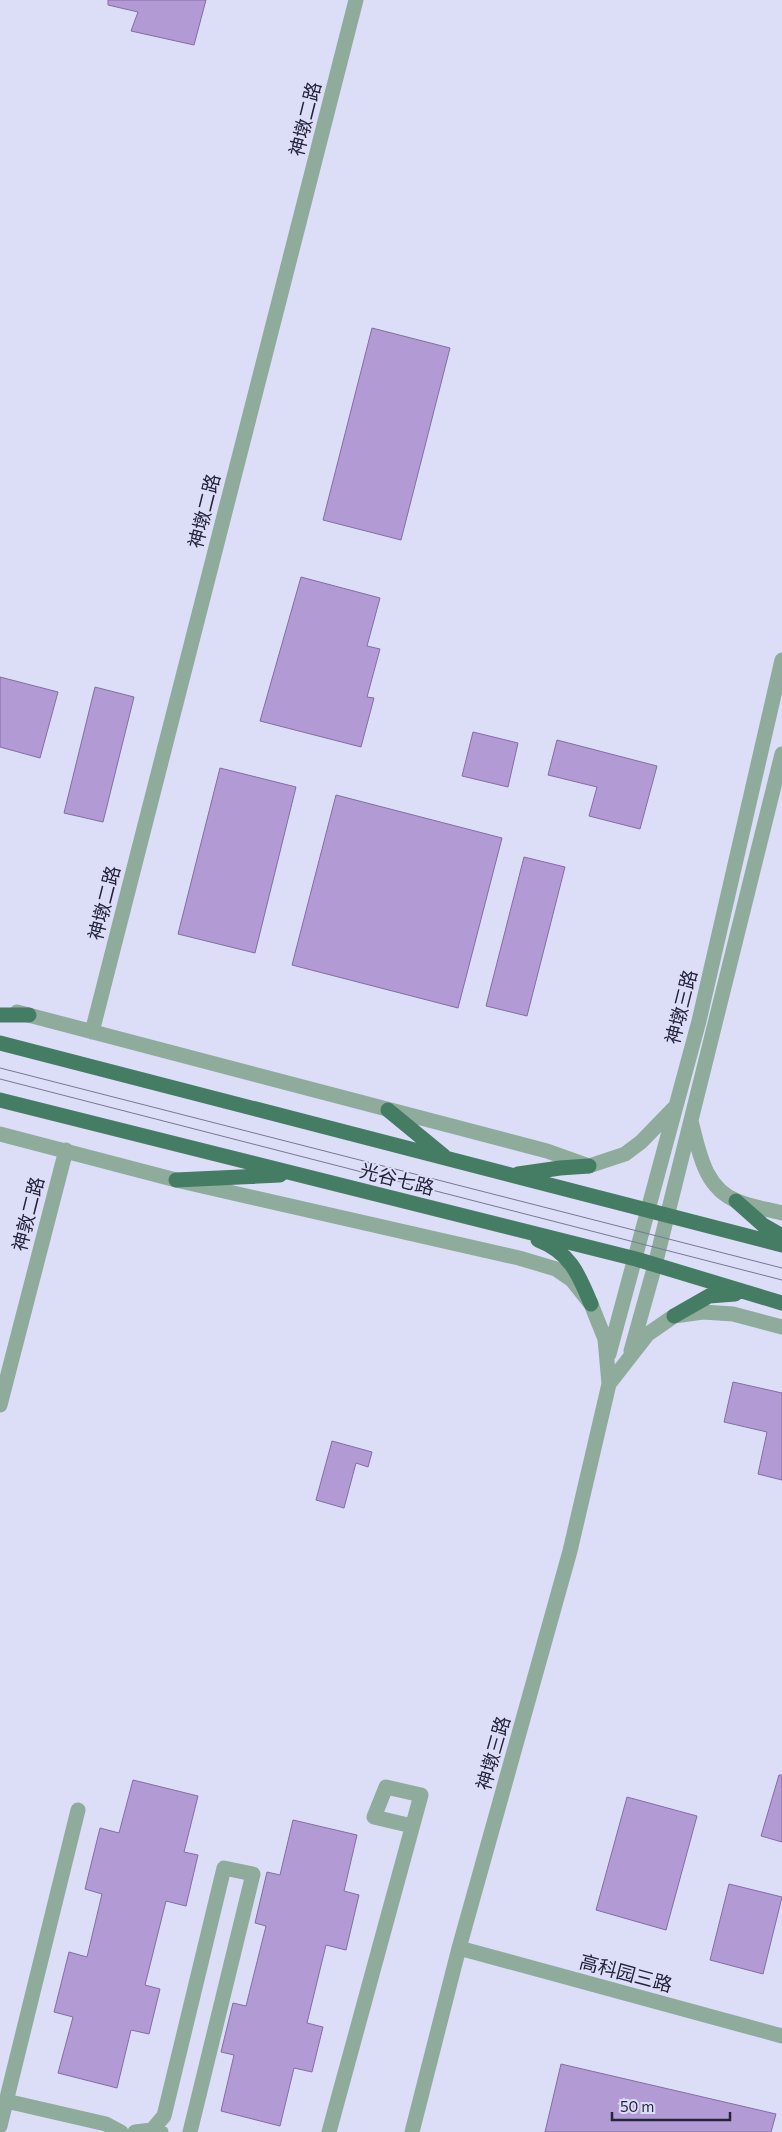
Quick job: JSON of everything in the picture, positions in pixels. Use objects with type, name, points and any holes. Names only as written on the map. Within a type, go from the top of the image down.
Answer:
[{"type":"main road","points":[[0,1015],[29,1016]]},
{"type":"main road","name":"光谷七路","points":[[0,1043],[782,1245]]},
{"type":"main road","name":"光谷七路","points":[[0,1100],[636,1260],[782,1303]]},
{"type":"main road","points":[[388,1110],[447,1159]]},
{"type":"main road","points":[[510,1175],[589,1166]]},
{"type":"main road","points":[[176,1180],[297,1175]]},
{"type":"main road","points":[[736,1201],[763,1225],[782,1236]]},
{"type":"main road","points":[[497,1224],[547,1243],[574,1266],[591,1304]]},
{"type":"main road","points":[[674,1316],[709,1296],[745,1293]]},
{"type":"street","name":"神墩二路","points":[[92,1032],[356,0]]},
{"type":"street","name":"神墩三路","points":[[607,1362],[699,1021],[782,660]]},
{"type":"street","name":"神墩三路","points":[[630,1358],[655,1265],[782,754]]},
{"type":"street","points":[[0,1008],[548,1152],[589,1166],[625,1154],[641,1142],[676,1106]]},
{"type":"street","points":[[691,1120],[703,1165],[712,1183],[736,1201],[782,1213]]},
{"type":"street","points":[[0,1134],[176,1180],[518,1258],[556,1269],[572,1280],[591,1304],[606,1339],[609,1384]]},
{"type":"street","name":"神敦二路","points":[[0,1405],[66,1150]]},
{"type":"street","points":[[609,1384],[648,1334],[674,1316],[703,1312],[733,1314],[782,1327]]},
{"type":"street","name":"神墩三路","points":[[412,2132],[459,1948],[570,1551],[609,1384]]},
{"type":"street","points":[[0,2126],[78,1810]]},
{"type":"street","points":[[329,2132],[412,1826]]},
{"type":"street","points":[[135,2132],[157,2131],[164,2116],[224,1868],[253,1874],[190,2132]]},
{"type":"street","name":"高科园三路","points":[[459,1948],[782,2036]]},
{"type":"street","points":[[6,2101],[106,2124],[121,2132]]},
{"type":"building","points":[[108,0],[206,0],[194,45],[131,31],[138,12],[108,5]]},
{"type":"building","points":[[372,328],[450,348],[401,540],[323,520]]},
{"type":"building","points":[[301,577],[380,598],[367,646],[380,649],[367,697],[374,698],[361,747],[260,721]]},
{"type":"building","points":[[0,677],[58,692],[40,758],[0,747]]},
{"type":"building","points":[[95,687],[134,697],[103,822],[64,813]]},
{"type":"building","points":[[473,732],[518,743],[508,787],[462,776]]},
{"type":"building","points":[[557,740],[657,766],[640,829],[589,816],[597,787],[548,775]]},
{"type":"building","points":[[220,768],[296,787],[255,953],[178,934]]},
{"type":"building","points":[[336,795],[502,838],[458,1008],[292,965]]},
{"type":"building","points":[[524,857],[565,867],[527,1016],[486,1006]]},
{"type":"building","points":[[733,1382],[782,1393],[782,1480],[758,1474],[767,1432],[724,1422]]},
{"type":"building","points":[[332,1441],[372,1452],[368,1467],[356,1463],[344,1508],[316,1500]]},
{"type":"building","points":[[779,1775],[782,1775],[782,1842],[761,1836]]},
{"type":"building","points":[[133,1780],[198,1796],[184,1852],[198,1855],[186,1906],[166,1901],[145,1985],[160,1989],[149,2034],[131,2030],[117,2088],[58,2073],[73,2017],[54,2012],[69,1952],[87,1957],[102,1894],[85,1889],[100,1828],[119,1833]]},
{"type":"building","points":[[627,1797],[697,1816],[666,1930],[596,1910]]},
{"type":"building","points":[[293,1820],[357,1835],[344,1891],[359,1895],[346,1950],[326,1945],[307,2023],[323,2027],[312,2072],[294,2068],[280,2126],[221,2111],[234,2055],[221,2052],[233,2003],[246,2006],[266,1926],[255,1923],[267,1872],[280,1875]]},
{"type":"building","points":[[729,1884],[782,1897],[763,1974],[710,1960]]},
{"type":"building","points":[[561,2064],[776,2114],[771,2132],[545,2132]]},
{"type":"tram line","points":[[0,1068],[782,1268]]},
{"type":"tram line","points":[[0,1079],[782,1280]]}]
